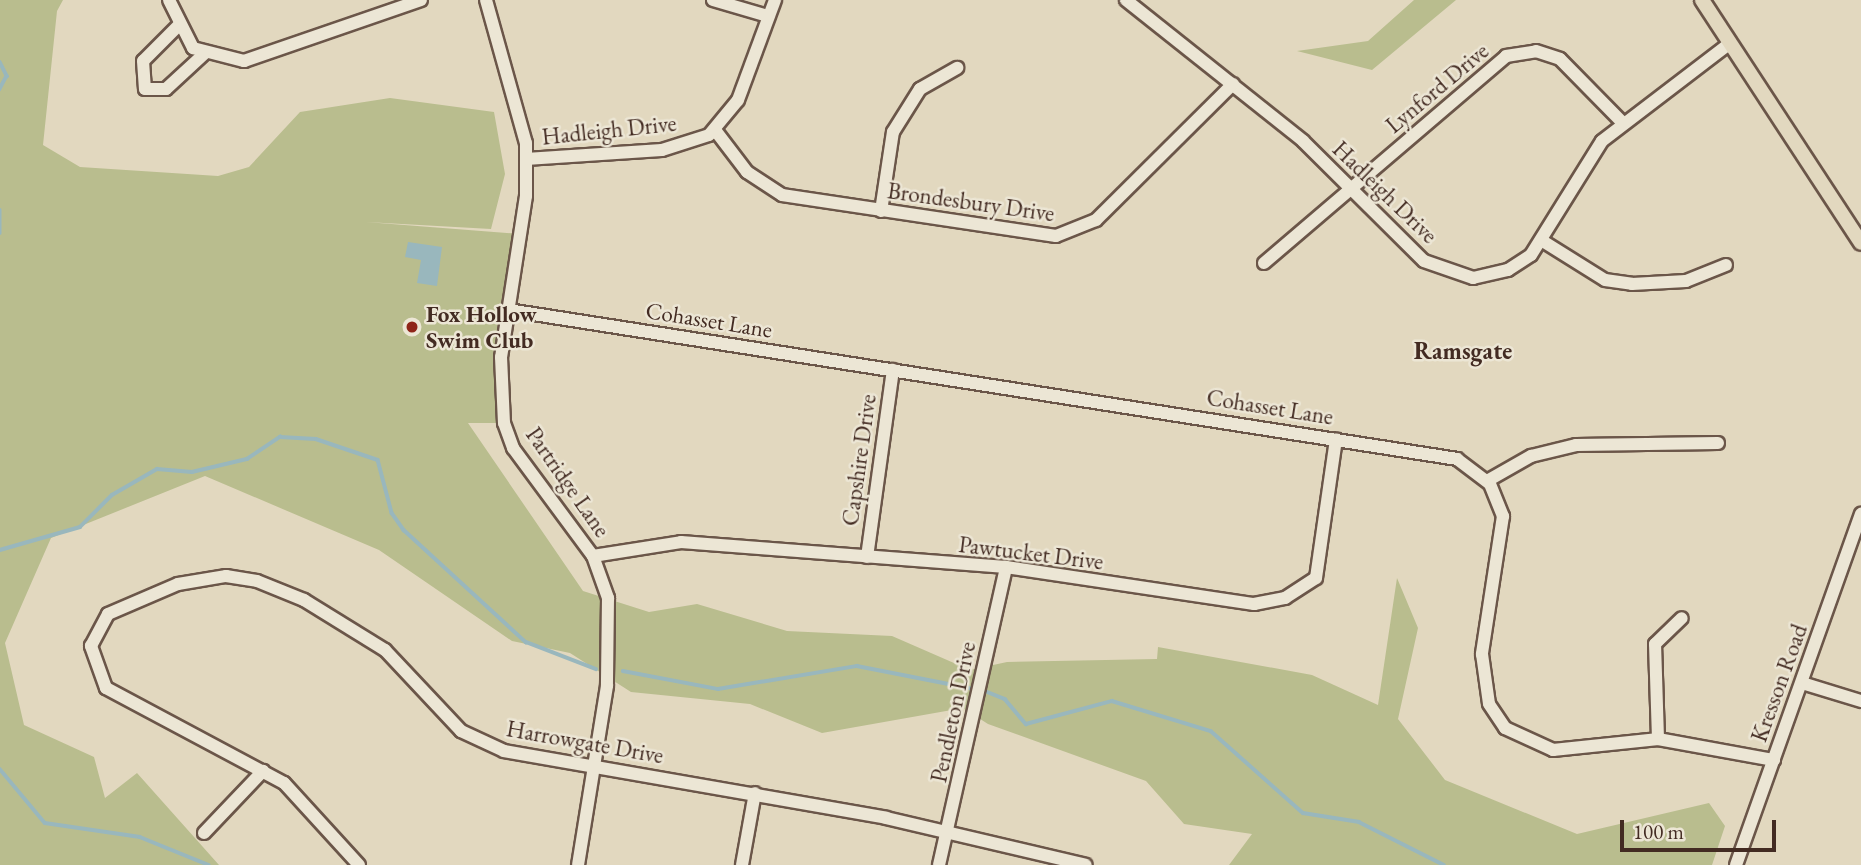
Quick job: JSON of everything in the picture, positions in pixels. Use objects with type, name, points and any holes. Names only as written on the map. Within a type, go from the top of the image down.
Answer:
[{"type":"main road","points":[[1702,0],[1861,243]]},
{"type":"street","points":[[169,0],[178,26],[193,48],[223,60],[262,58],[421,0]]},
{"type":"street","name":"Partridge Lane","points":[[486,0],[521,108],[526,159],[499,379],[504,423],[513,448],[593,556],[610,622],[594,769],[578,865]]},
{"type":"street","points":[[713,0],[768,16]]},
{"type":"street","points":[[715,130],[751,74],[775,0]]},
{"type":"street","name":"Hadleigh Drive","points":[[1126,0],[1233,84],[1352,190],[1424,261],[1459,276],[1508,270],[1541,240],[1574,179],[1622,122],[1730,43]]},
{"type":"street","points":[[178,26],[143,61],[145,89],[166,89],[205,52]]},
{"type":"street","name":"Lynford Drive","points":[[1264,263],[1506,56],[1536,51],[1560,60],[1622,122]]},
{"type":"street","points":[[881,211],[900,120],[920,89],[957,68]]},
{"type":"street","name":"Brondesbury Drive","points":[[715,130],[762,186],[804,201],[1067,235],[1096,220],[1146,174],[1233,84]]},
{"type":"street","name":"Hadleigh Drive","points":[[526,159],[662,150],[715,130]]},
{"type":"street","points":[[1541,240],[1605,280],[1632,284],[1686,281],[1726,265]]},
{"type":"street","name":"Cohasset Lane","points":[[508,310],[1336,439],[1427,450],[1457,459],[1487,481]]},
{"type":"street","name":"Capshire Drive","points":[[867,557],[893,370]]},
{"type":"street","name":"Pawtucket Drive","points":[[593,556],[670,542],[1006,567],[1231,603],[1285,598],[1307,587],[1322,564],[1336,439]]},
{"type":"street","points":[[1718,443],[1576,445],[1531,456],[1487,481],[1504,524],[1482,654],[1494,715],[1520,739],[1553,750],[1658,739],[1774,760]]},
{"type":"street","name":"Kresson Road","points":[[1736,865],[1861,514]]},
{"type":"street","name":"Pendleton Drive","points":[[939,865],[1006,567]]},
{"type":"street","name":"Harrowgate Drive","points":[[359,865],[296,792],[263,771],[106,688],[91,646],[108,614],[178,584],[226,576],[257,581],[304,600],[384,650],[473,737],[504,751],[594,769],[755,793],[1086,865]]},
{"type":"street","points":[[1658,739],[1655,644],[1682,618]]},
{"type":"street","points":[[1801,683],[1861,701]]},
{"type":"street","points":[[204,834],[263,771]]},
{"type":"street","points":[[742,865],[755,793]]},
{"type":"green space","points":[[0,0],[63,0],[57,11],[43,145],[80,167],[218,176],[249,167],[300,112],[390,98],[494,112],[505,174],[491,229],[366,222],[520,234],[508,310],[504,423],[468,423],[583,591],[649,612],[697,604],[787,631],[892,636],[970,670],[1007,662],[1157,659],[1158,647],[1312,675],[1378,705],[1397,578],[1418,628],[1398,719],[1445,780],[1577,834],[1709,803],[1725,826],[1712,865],[1229,865],[1252,834],[1184,824],[1146,781],[988,724],[963,708],[822,733],[750,704],[631,692],[570,653],[512,641],[379,550],[205,476],[51,538],[5,643],[24,725],[94,757],[105,798],[137,773],[219,865],[0,865]]},
{"type":"green space","points":[[1414,0],[1456,0],[1372,70],[1297,51],[1368,41]]},
{"type":"water","points":[[408,242],[442,247],[437,286],[417,283],[421,260],[405,257]]},
{"type":"waterway","points":[[0,62],[7,76],[0,89]]},
{"type":"waterway","points":[[0,210],[0,233]]},
{"type":"waterway","points":[[0,550],[80,527],[112,495],[157,469],[192,472],[247,459],[280,437],[316,439],[378,460],[392,513],[404,530],[526,642],[596,669]]},
{"type":"waterway","points":[[623,671],[718,689],[857,666],[974,689]]},
{"type":"waterway","points":[[985,691],[1005,699],[1026,724],[1112,701],[1211,731],[1303,813],[1359,822],[1444,865]]},
{"type":"waterway","points":[[0,769],[45,823],[140,837],[209,865]]},
{"type":"place","name":"Fox Hollow Swim Club","points":[[412,327]]},
{"type":"district","name":"Ramsgate","points":[[1463,351]]}]
